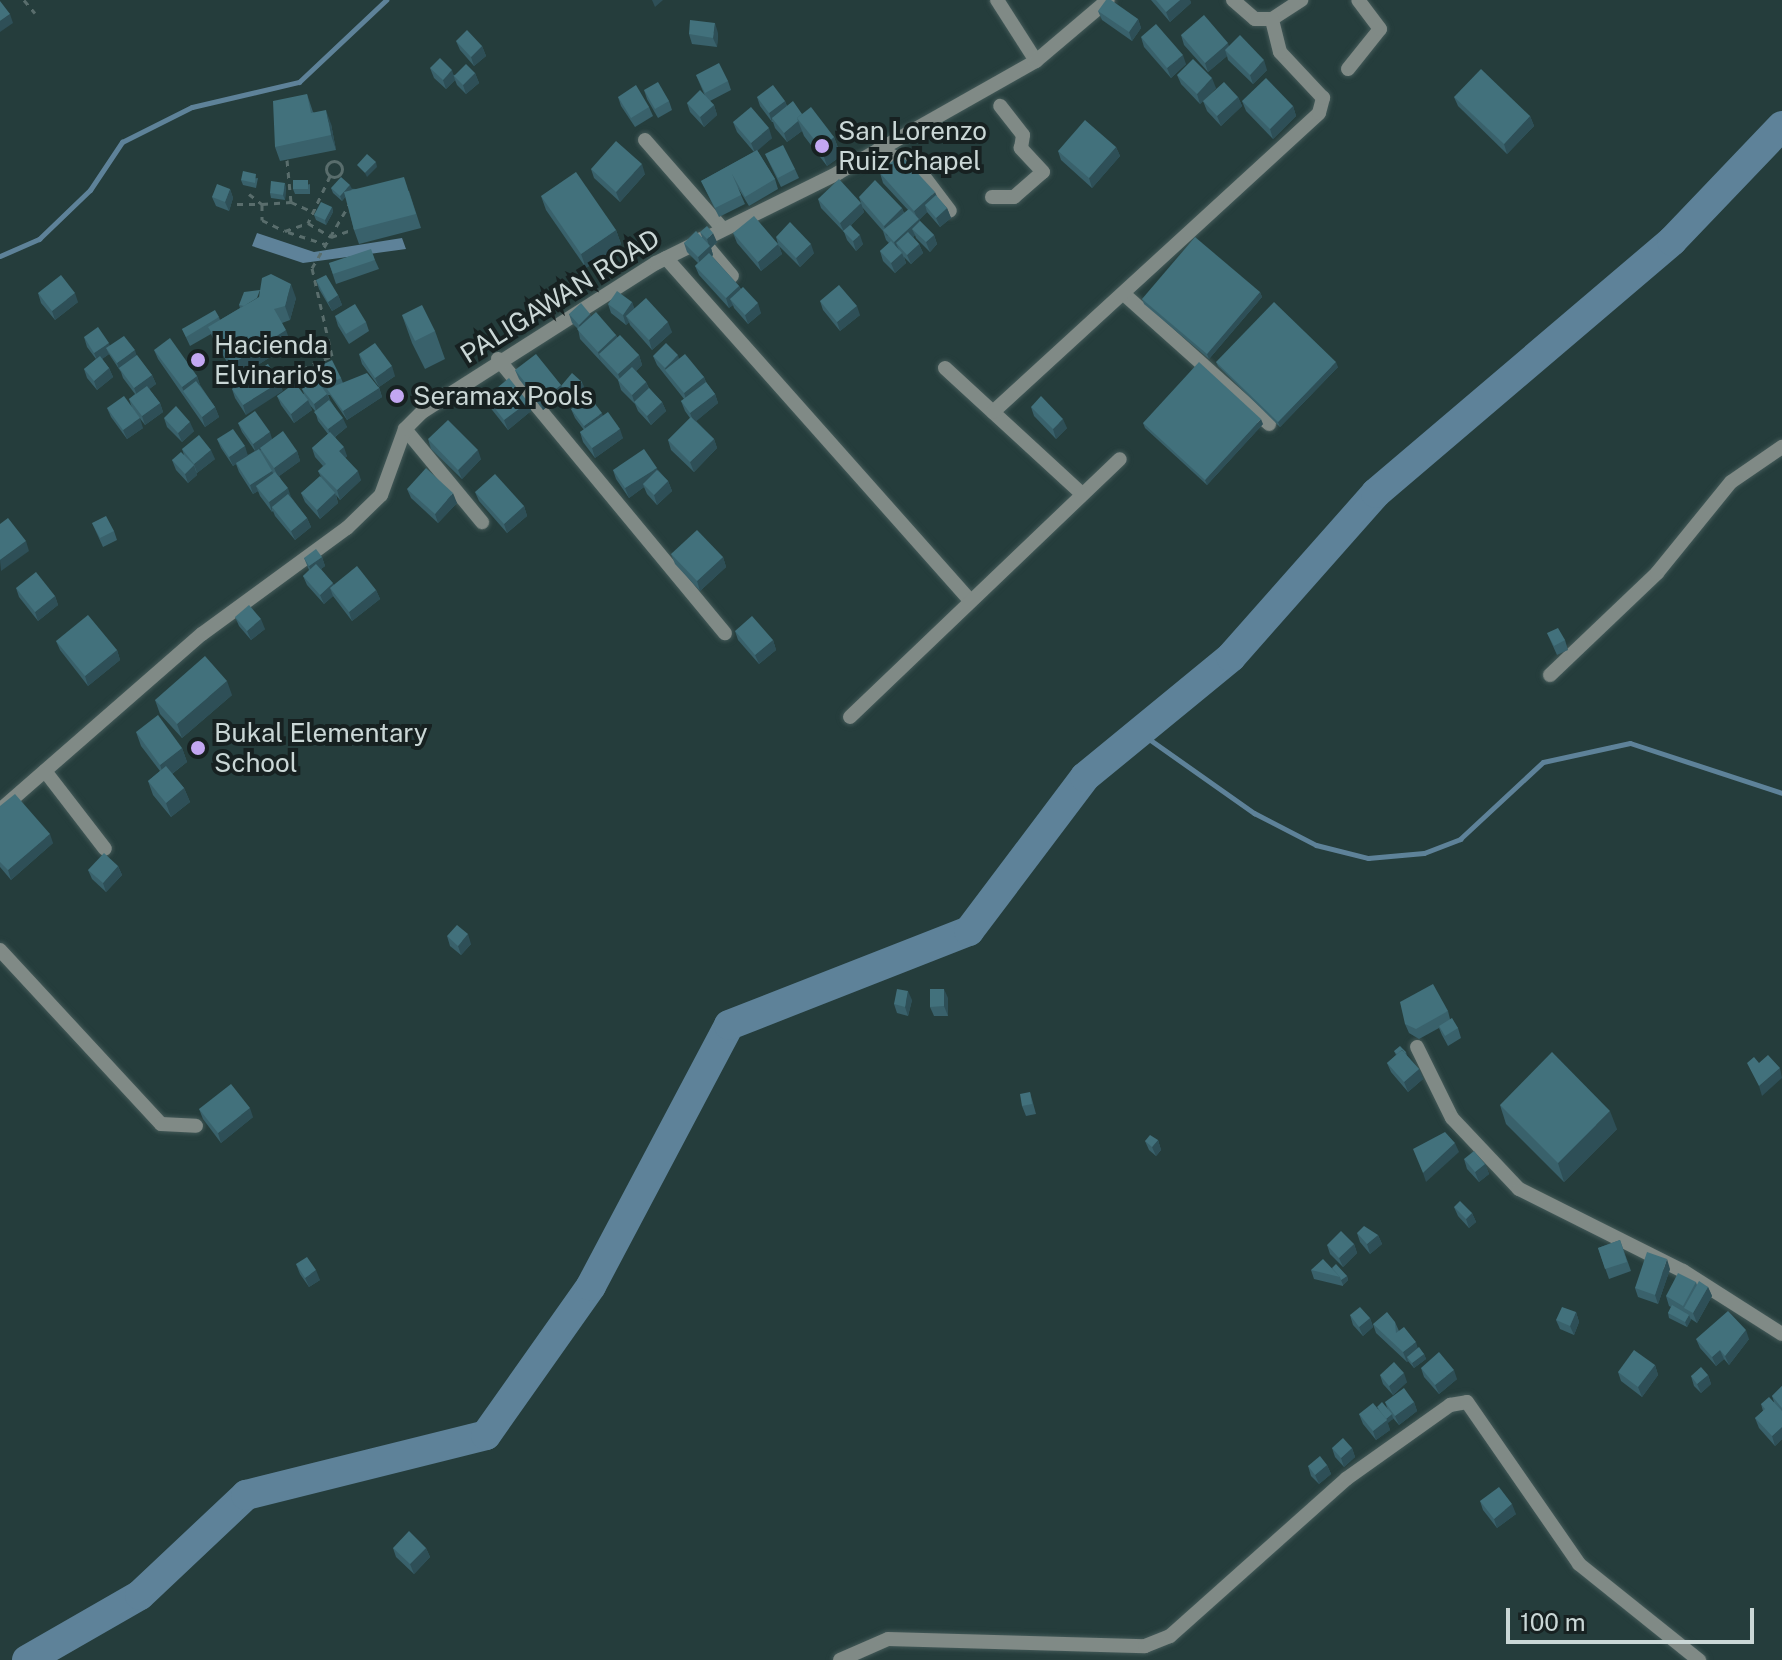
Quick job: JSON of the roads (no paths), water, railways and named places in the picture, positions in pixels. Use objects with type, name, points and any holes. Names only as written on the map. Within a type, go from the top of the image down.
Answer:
[{"type":"street","points":[[997,0],[1036,61]]},
{"type":"street","name":"PALIGAWAN ROAD","points":[[405,429],[498,359],[666,258],[879,149],[993,97],[1108,0]]},
{"type":"street","points":[[1233,0],[1255,19],[1272,19],[1301,0]]},
{"type":"street","points":[[1348,69],[1380,29],[1358,0]]},
{"type":"street","points":[[993,412],[1126,296],[1319,113],[1323,98],[1280,52],[1272,19]]},
{"type":"street","points":[[992,197],[1014,197],[1043,172],[1021,148],[1023,135],[993,97]]},
{"type":"street","points":[[645,140],[722,228]]},
{"type":"street","points":[[879,149],[919,170],[950,211]]},
{"type":"street","points":[[701,239],[732,276]]},
{"type":"street","points":[[666,258],[970,600]]},
{"type":"street","points":[[1126,296],[1269,424]]},
{"type":"street","points":[[498,359],[725,633]]},
{"type":"street","points":[[945,368],[1082,494]]},
{"type":"street","points":[[405,429],[482,522]]},
{"type":"street","points":[[1,807],[202,634],[347,528],[381,495],[405,429]]},
{"type":"street","points":[[1550,675],[1657,573],[1731,482],[1782,447]]},
{"type":"street","points":[[850,717],[1120,459]]},
{"type":"street","points":[[45,771],[105,849]]},
{"type":"street","points":[[0,950],[161,1124],[196,1126]]},
{"type":"street","points":[[1417,1047],[1452,1118],[1519,1189],[1683,1271],[1782,1334]]},
{"type":"street","points":[[840,1660],[888,1639],[1145,1646],[1170,1636],[1346,1479],[1450,1405],[1467,1402],[1579,1564],[1699,1660]]},
{"type":"water","points":[[257,233],[314,252],[402,238],[406,249],[303,263],[252,246]]},
{"type":"waterway","points":[[0,256],[39,239],[90,190],[122,142],[192,107],[299,82],[386,0]]},
{"type":"waterway","points":[[27,1660],[140,1595],[246,1495],[486,1435],[591,1286],[729,1025],[969,931],[1085,777],[1231,657],[1376,493],[1672,241],[1782,126]]},
{"type":"waterway","points":[[1139,732],[1254,813],[1316,845],[1368,858],[1424,853],[1460,839],[1543,762],[1630,743],[1782,793]]},
{"type":"place","name":"San Lorenzo Ruiz Chapel","points":[[822,146]]},
{"type":"place","name":"Hacienda Elvinario's","points":[[198,360]]},
{"type":"place","name":"Seramax Pools","points":[[397,396]]},
{"type":"place","name":"Bukal Elementary School","points":[[198,748]]}]
